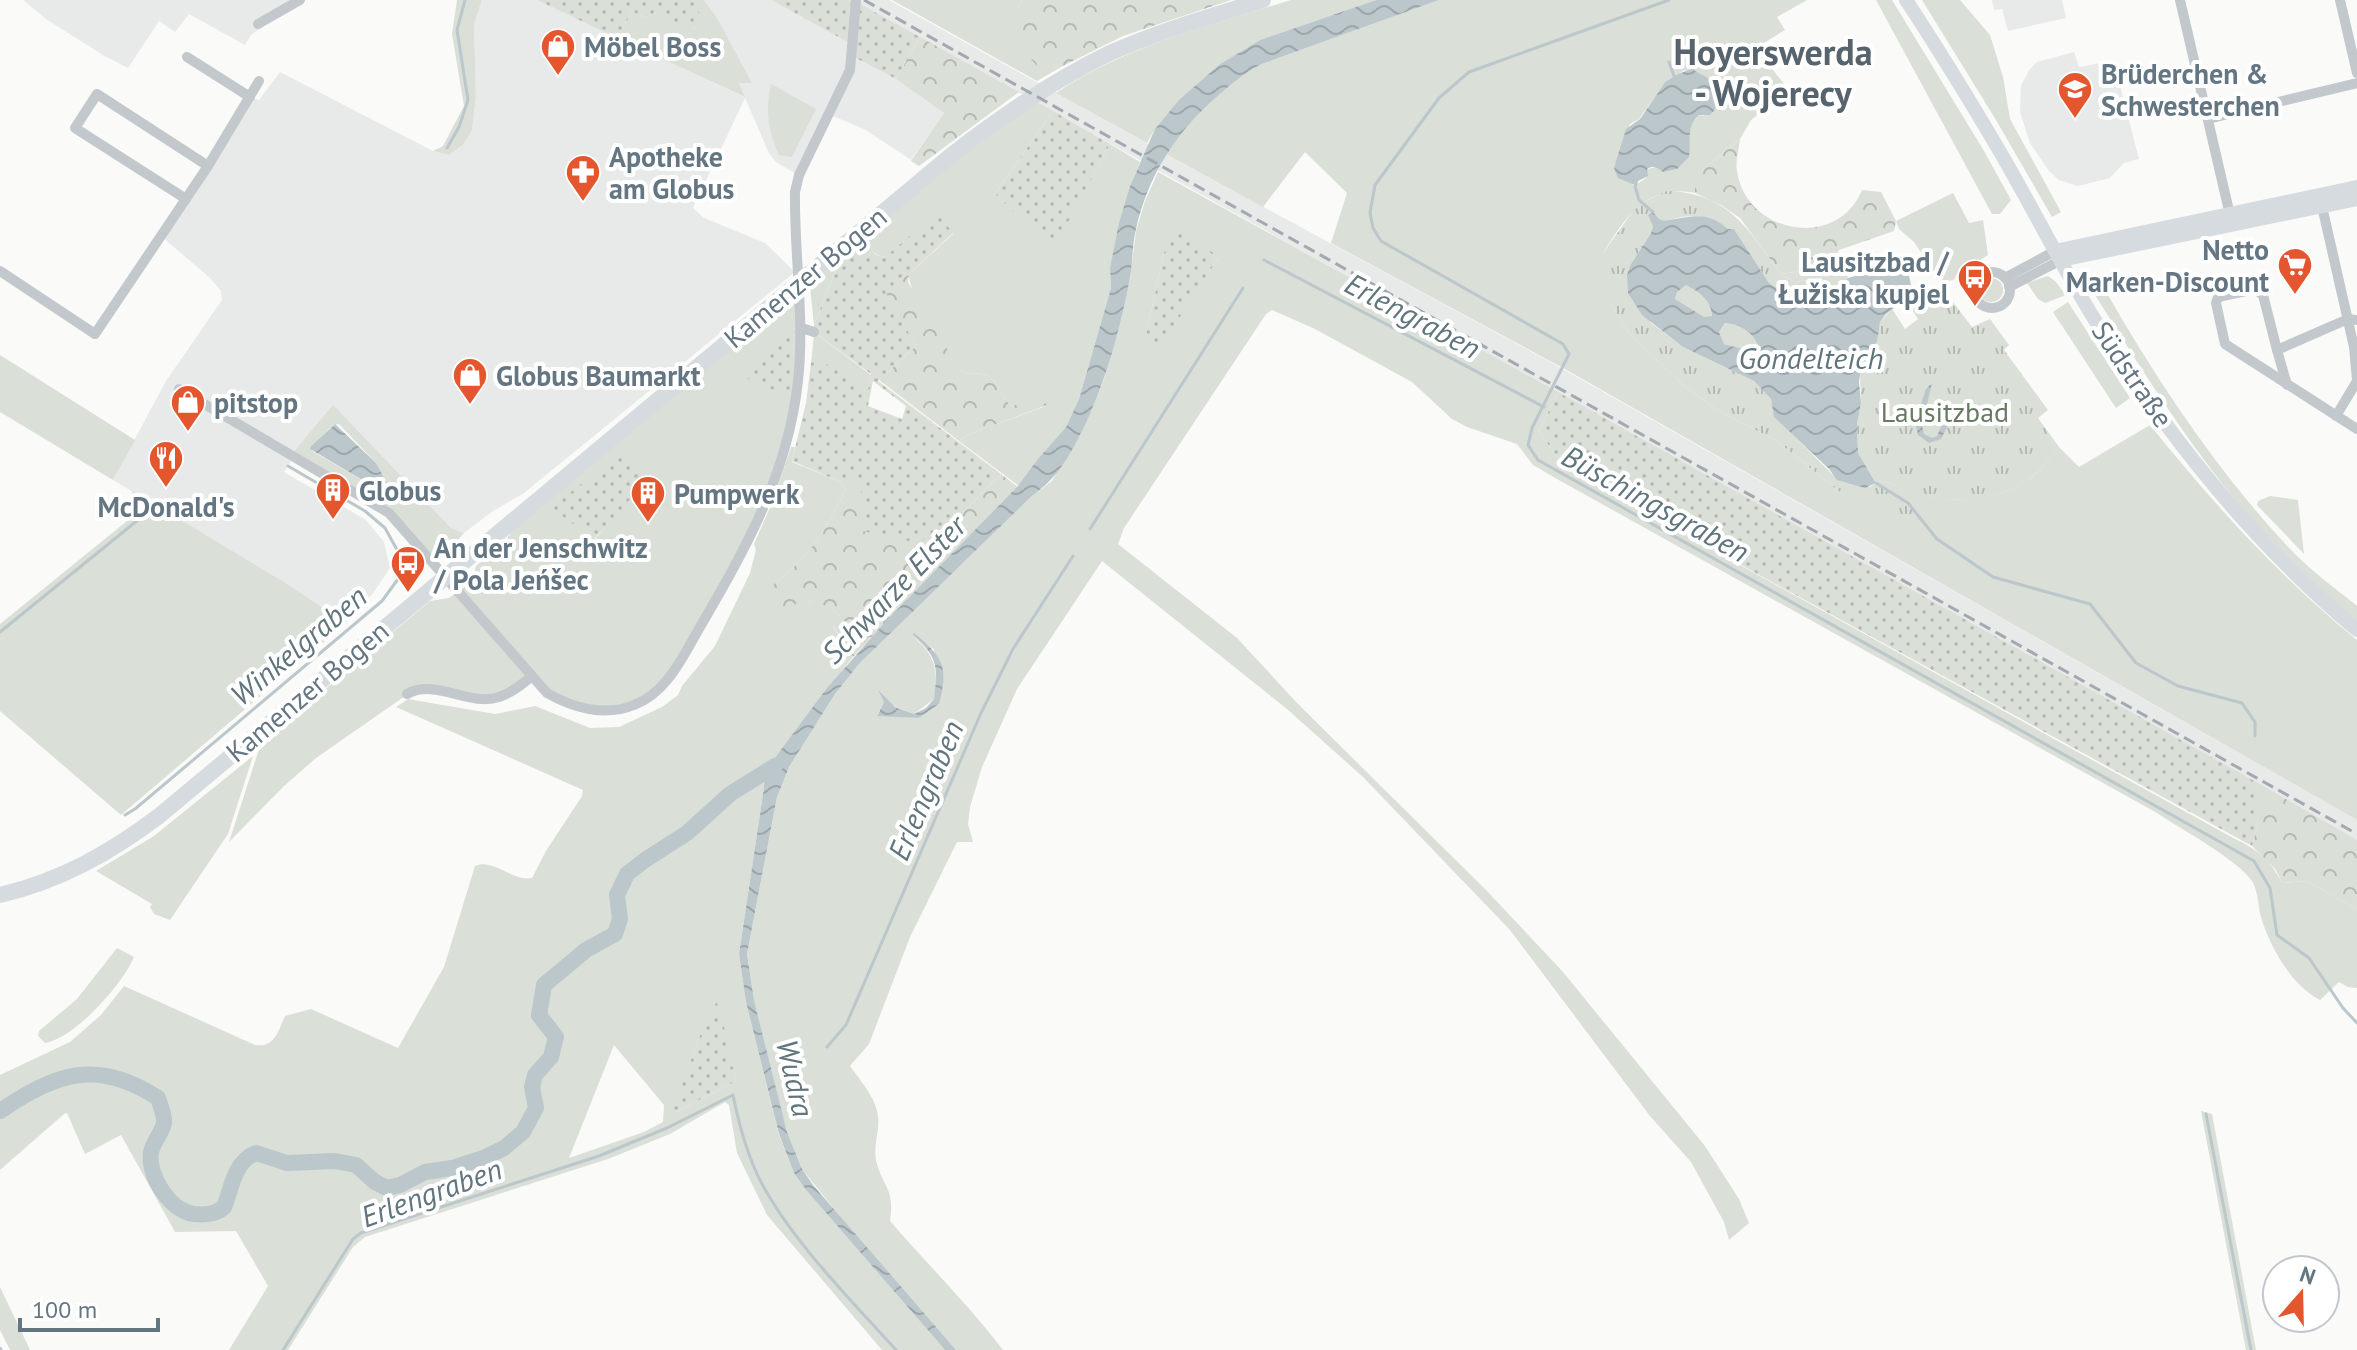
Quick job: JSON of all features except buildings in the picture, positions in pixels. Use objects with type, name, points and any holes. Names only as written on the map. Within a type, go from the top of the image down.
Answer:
[{"type":"main road","name":"Kamenzer Bogen","points":[[0,895],[81,867],[136,833],[954,153],[1010,110],[1070,74],[1140,41],[1263,0]]},
{"type":"main road","name":"Südstraße","points":[[1906,0],[1990,135],[2125,367],[2200,470],[2277,557],[2357,630]]},
{"type":"main road","points":[[2058,256],[2321,200],[2357,187]]},
{"type":"main road","points":[[2058,256],[2230,215],[2321,200],[2357,199]]},
{"type":"street","points":[[258,24],[300,0]]},
{"type":"street","points":[[179,389],[389,513],[547,693],[566,704],[593,711],[636,705],[671,676],[748,545],[768,501],[792,419],[802,328],[795,192],[799,175],[850,70],[856,0]]},
{"type":"street","points":[[2180,0],[2230,215]]},
{"type":"street","points":[[2340,0],[2357,73]]},
{"type":"street","points":[[187,57],[250,97]]},
{"type":"street","points":[[0,271],[95,334],[208,166],[259,81]]},
{"type":"street","points":[[2208,119],[2357,83]]},
{"type":"street","points":[[186,199],[75,128],[97,94],[208,166]]},
{"type":"street","points":[[2321,200],[2352,320],[2357,380],[2336,416]]},
{"type":"street","points":[[2007,283],[2058,256]]},
{"type":"street","points":[[2287,385],[2263,295],[2255,289],[2218,297],[2216,303],[2225,344],[2287,385],[2357,429]]},
{"type":"street","points":[[2277,350],[2352,320]]},
{"type":"street","points":[[802,328],[814,332]]},
{"type":"street","points":[[407,694],[417,688],[477,698],[497,698],[531,677]]},
{"type":"shaded area","points":[[23,0],[300,0],[251,35],[245,45],[189,14],[175,32],[159,21],[128,68],[46,19]]},
{"type":"shaded area","points":[[482,0],[537,0],[744,97],[739,82],[751,82],[704,0],[771,0],[853,45],[852,56],[896,79],[944,113],[911,160],[864,129],[830,115],[796,174],[776,162],[769,153],[745,98],[693,208],[704,218],[765,243],[795,272],[524,493],[464,533],[451,528],[333,406],[291,455],[294,457],[284,472],[366,520],[384,542],[390,568],[374,592],[346,623],[284,582],[113,480],[166,381],[222,300],[221,291],[210,278],[161,236],[250,97],[259,100],[280,72],[433,151],[449,155],[463,145],[472,130],[476,96],[474,24]]},
{"type":"shaded area","points":[[853,0],[889,0],[1554,364],[2357,820],[2357,840]]},
{"type":"shaded area","points":[[1992,0],[2062,0],[2066,18],[2008,31],[2002,9],[1994,10]]},
{"type":"shaded area","name":"Brüderchen & Schwesterchen","points":[[2074,52],[2079,67],[2106,62],[2109,80],[2118,78],[2139,159],[2124,163],[2110,178],[2078,186],[2059,180],[2049,171],[2030,143],[2020,112],[2021,85],[2030,69],[2037,62]]},
{"type":"green space","points":[[457,0],[482,0],[474,24],[476,96],[472,130],[463,145],[449,155],[433,151],[443,146],[464,106],[452,34]]},
{"type":"green space","points":[[537,0],[693,0],[700,20],[691,29],[654,13],[647,18],[632,12],[617,38]]},
{"type":"green space","points":[[693,0],[704,0],[752,83],[739,83],[745,97],[617,38],[632,12],[647,18],[654,13],[694,28],[700,16]]},
{"type":"green space","points":[[771,0],[853,0],[920,37],[896,79],[852,56],[853,45]]},
{"type":"green space","points":[[892,0],[1022,0],[1018,8],[1037,65],[1061,67],[1037,81]]},
{"type":"green space","points":[[1022,0],[1231,0],[1123,36],[1061,67],[1037,66],[1023,50],[1018,8]]},
{"type":"green space","points":[[1291,0],[1376,0],[1260,40],[1220,64],[1179,101],[1147,143],[1056,93],[1111,62],[1140,50]]},
{"type":"green space","points":[[1439,0],[1807,0],[1777,17],[1785,30],[1756,48],[1794,97],[1768,106],[1751,120],[1740,139],[1695,176],[1695,193],[1663,194],[1639,206],[1603,253],[1610,303],[1629,333],[1682,384],[1717,410],[1777,441],[1840,492],[1908,503],[1875,481],[1881,481],[1935,498],[1992,496],[2029,479],[2059,447],[2079,467],[2150,425],[2248,538],[2301,591],[2357,640],[2357,820],[1563,368],[1331,243],[1347,193],[1305,152],[1263,207],[1166,154],[1184,128],[1208,103],[1235,80],[1262,64]],"holes":[[[1685,70],[1704,116],[1699,115],[1691,126],[1690,149],[1657,167],[1647,169],[1646,178],[1634,186],[1614,168],[1630,124],[1639,119],[1665,82]]]},
{"type":"green space","points":[[1876,0],[1892,0],[1984,151],[2011,200],[2000,214],[1992,214]]},
{"type":"green space","points":[[1922,0],[1960,0],[1990,35],[2003,77],[2010,119],[2061,212],[2052,217]]},
{"type":"green space","points":[[920,37],[1019,92],[919,166],[911,161],[944,113],[896,79]]},
{"type":"green space","points":[[771,84],[816,109],[792,157],[779,155],[772,137],[768,112]]},
{"type":"green space","points":[[1030,98],[1053,111],[995,194],[1054,248],[1110,144],[1140,162],[1130,186],[1110,268],[1111,288],[1079,399],[1066,427],[1019,486],[959,441],[967,435],[1046,406],[1038,395],[1013,406],[991,378],[959,369],[929,322],[914,294],[909,274],[953,234],[937,214],[885,257],[866,247],[837,267],[814,325],[809,277]]},
{"type":"green space","points":[[1053,111],[1110,144],[1054,249],[995,194]]},
{"type":"green space","points":[[1740,139],[1737,171],[1744,192],[1757,209],[1774,221],[1794,227],[1814,227],[1833,222],[1850,209],[1862,190],[1881,192],[1896,221],[1894,231],[1839,250],[1831,267],[1781,274],[1740,218],[1695,193],[1695,176]]},
{"type":"green space","points":[[1158,172],[1558,392],[1539,431],[1559,460],[1572,472],[2250,847],[2263,856],[2282,883],[2307,881],[2357,909],[2357,988],[2339,982],[2320,1000],[2300,985],[2270,941],[2252,881],[2235,864],[2194,836],[1557,479],[1533,465],[1517,444],[1452,419],[1412,382],[1315,329],[1272,310],[1266,314],[1124,528],[1118,544],[1237,638],[1298,704],[1486,890],[1563,972],[1705,1146],[1739,1199],[1749,1223],[1729,1240],[1724,1222],[1691,1162],[1650,1116],[1510,930],[1363,777],[1287,709],[1102,561],[1017,689],[982,767],[970,807],[968,824],[973,842],[957,842],[910,937],[869,1044],[850,1066],[877,1109],[875,1155],[891,1201],[890,1221],[1003,1350],[956,1350],[802,1169],[787,1132],[778,1097],[754,1000],[747,954],[777,797],[789,767],[835,694],[859,664],[1032,496],[1052,481],[1093,407],[1104,379],[1130,278],[1136,231]],"holes":[[[1164,253],[1219,257],[1161,345],[1146,335]],[[913,636],[934,649],[939,704],[919,718],[877,715],[884,702],[914,714],[934,699],[934,664],[927,650]]]},
{"type":"green space","points":[[1667,191],[1689,193],[1722,206],[1747,228],[1781,274],[1795,282],[1846,273],[1848,278],[1824,300],[1800,305],[1769,283],[1734,229],[1728,230],[1719,223],[1701,217],[1673,219],[1653,226],[1631,264],[1651,323],[1683,347],[1754,381],[1771,399],[1775,417],[1834,476],[1870,487],[1876,483],[1908,503],[1921,520],[1900,522],[1840,492],[1777,441],[1717,410],[1682,384],[1629,333],[1610,303],[1602,281],[1600,268],[1603,253],[1634,210]]},
{"type":"green space","points":[[1953,193],[1969,223],[1983,220],[1988,255],[1980,260],[1977,268],[1959,269],[1954,280],[1941,282],[1896,221]]},
{"type":"green space","points":[[937,213],[953,233],[909,274],[885,291],[916,346],[878,381],[1001,474],[940,536],[908,541],[863,531],[861,482],[841,482],[792,461],[806,403],[812,355],[868,390],[871,374],[814,332],[814,325],[837,267],[866,246],[876,255],[885,257]],"holes":[[[873,381],[906,406],[902,419],[868,406]]]},
{"type":"green space","points":[[1179,229],[1219,257],[1161,346],[1146,335],[1164,253]]},
{"type":"green space","points":[[1831,267],[1845,269],[1846,273],[1795,282],[1781,274]]},
{"type":"green space","points":[[909,274],[908,282],[959,369],[991,378],[1013,406],[1039,394],[1047,405],[967,435],[959,441],[879,380],[916,346],[884,291]]},
{"type":"green space","points":[[2048,276],[2066,295],[2045,303],[2038,299],[2027,283]]},
{"type":"green space","points":[[1991,278],[1999,282],[2003,290],[1999,298],[1991,302],[1983,298],[1979,290],[1983,282]]},
{"type":"green space","points":[[1686,284],[1707,301],[1712,316],[1704,318],[1675,299],[1677,292]]},
{"type":"green space","points":[[800,290],[798,382],[768,501],[662,685],[617,709],[566,703],[531,677],[491,699],[418,687],[316,758],[229,842],[261,743],[430,601],[449,598],[472,581],[476,566],[507,539],[513,529]],"holes":[[[790,328],[795,328],[788,396],[743,376]],[[638,469],[641,481],[634,494],[595,539],[552,508]]]},
{"type":"green space","points":[[2092,290],[2105,290],[2168,392],[2239,490],[2299,558],[2357,606],[2357,621],[2278,549],[2210,468],[2120,335]]},
{"type":"green space","name":"Lausitzbad","points":[[1949,297],[1972,327],[1990,319],[2009,345],[2004,350],[2048,410],[2038,418],[2059,447],[2041,469],[2023,483],[1995,495],[1965,500],[1935,498],[1875,481],[1858,453],[1860,371],[1862,360],[1877,342],[1880,322],[1892,309],[1905,329],[1918,319],[1911,308]]},
{"type":"green space","points":[[2068,302],[2130,398],[2116,408],[2053,312]]},
{"type":"green space","points":[[1726,322],[1739,325],[1749,332],[1761,355],[1724,344],[1719,332]]},
{"type":"green space","points":[[790,327],[795,328],[789,397],[742,376]]},
{"type":"green space","points":[[814,332],[871,375],[868,391],[812,355]]},
{"type":"green space","points":[[0,355],[135,440],[113,480],[0,412]]},
{"type":"green space","points":[[1558,392],[2258,783],[2258,822],[2252,846],[1572,472],[1559,460],[1539,431]]},
{"type":"green space","points":[[333,405],[451,528],[464,533],[454,544],[433,556],[406,526],[291,455]],"holes":[[[339,424],[376,463],[387,483],[385,489],[376,488],[312,451],[311,446],[333,425]]]},
{"type":"green space","points":[[791,447],[795,447],[792,462],[841,482],[846,489],[816,541],[796,565],[774,584],[800,601],[821,602],[840,615],[833,626],[852,658],[774,759],[756,773],[765,777],[739,954],[746,1002],[779,1135],[794,1173],[945,1350],[882,1350],[767,1215],[737,1153],[729,1105],[725,1102],[670,1134],[608,1159],[365,1237],[353,1247],[288,1350],[229,1350],[268,1286],[236,1231],[175,1232],[121,1135],[85,1154],[67,1113],[0,1170],[0,1075],[70,1042],[101,1015],[124,986],[255,1045],[271,1041],[285,1016],[311,1009],[398,1048],[444,967],[475,866],[489,865],[517,877],[532,878],[583,790],[396,707],[408,699],[495,714],[535,706],[590,728],[619,727],[662,707],[678,695],[715,646],[750,573],[756,550],[754,544]],"holes":[[[717,1004],[736,1081],[674,1113],[699,1038]],[[614,1045],[664,1105],[663,1122],[644,1132],[569,1158]]]},
{"type":"green space","points":[[620,453],[638,468],[640,479],[624,507],[594,539],[551,508]]},
{"type":"green space","points":[[1001,474],[1018,487],[852,658],[833,625],[840,615],[833,610],[807,601],[786,609],[774,604],[774,584],[806,554],[824,529],[846,489],[841,482],[861,482],[940,536]]},
{"type":"green space","points":[[133,491],[346,623],[121,815],[0,711],[0,624],[143,508],[129,499]]},
{"type":"green space","points":[[2270,496],[2298,500],[2304,554],[2257,505],[2258,501]]},
{"type":"green space","points":[[253,756],[228,834],[170,920],[154,914],[150,907],[152,904],[96,871],[154,836]]},
{"type":"green space","points":[[2258,783],[2357,840],[2357,909],[2307,881],[2282,883],[2276,870],[2252,846],[2258,822]]},
{"type":"green space","points":[[117,948],[134,957],[119,982],[83,1021],[57,1039],[45,1043],[38,1036],[39,1031],[77,999]]},
{"type":"green space","points":[[716,1003],[719,1005],[736,1081],[674,1113],[672,1111],[699,1038]]},
{"type":"green space","points":[[2201,1111],[2212,1114],[2256,1350],[2246,1350]]},
{"type":"green space","points":[[0,1287],[30,1350],[10,1350],[0,1330]]},
{"type":"water","points":[[1376,0],[1439,0],[1262,64],[1236,80],[1213,100],[1175,142],[1155,175],[1141,210],[1126,296],[1111,355],[1091,412],[1067,458],[1049,481],[859,664],[835,694],[789,767],[777,797],[747,954],[754,1000],[787,1132],[802,1169],[813,1185],[956,1350],[945,1350],[806,1190],[794,1173],[779,1134],[746,1002],[739,954],[765,777],[758,779],[756,773],[774,759],[827,688],[887,620],[1018,486],[1066,427],[1079,399],[1111,288],[1110,268],[1130,186],[1155,129],[1179,100],[1220,64],[1260,40]]},
{"type":"water","points":[[1692,69],[1718,84],[1719,97],[1710,115],[1699,115],[1692,124],[1689,157],[1677,169],[1663,172],[1651,167],[1647,169],[1648,176],[1638,181],[1637,186],[1618,178],[1614,168],[1626,129],[1640,119],[1665,82]]},
{"type":"water","name":"Gondelteich","points":[[1653,212],[1664,221],[1705,217],[1734,229],[1769,283],[1800,305],[1824,300],[1848,278],[1906,262],[1913,294],[1880,322],[1877,342],[1862,360],[1859,382],[1858,453],[1876,483],[1865,488],[1837,480],[1774,417],[1771,399],[1754,381],[1683,347],[1642,315],[1628,293],[1627,275],[1651,233],[1653,226],[1648,215]],"holes":[[[1686,285],[1707,301],[1712,316],[1704,317],[1675,299],[1677,292]],[[1725,323],[1749,332],[1761,354],[1724,344],[1719,332]]]},
{"type":"water","points":[[1932,383],[1922,426],[1924,434],[1932,438],[1937,436],[1954,408],[1960,409],[1941,439],[1929,443],[1918,435],[1916,426],[1911,425],[1914,406],[1920,407],[1926,389]]},
{"type":"water","points":[[335,424],[376,463],[387,483],[385,489],[376,488],[310,449]]},
{"type":"water","points":[[914,633],[932,649],[941,664],[943,681],[939,704],[919,718],[877,716],[884,702],[878,690],[895,707],[914,714],[934,699],[936,670],[932,656]]},
{"type":"waterway","points":[[447,148],[459,127],[468,100],[457,30],[465,0]]},
{"type":"waterway","name":"Büschingsgraben","points":[[1669,0],[1469,72],[1439,98],[1375,185],[1370,213],[1373,228],[1381,241],[1563,344],[1569,354],[1532,428],[1528,445],[1538,460],[2254,861],[2270,888],[2277,935],[2309,958],[2357,1023]]},
{"type":"waterway","points":[[1669,62],[1674,76]]},
{"type":"waterway","points":[[1635,186],[1639,200],[1653,212]]},
{"type":"waterway","name":"Erlengraben","points":[[1264,260],[1544,407]]},
{"type":"waterway","name":"Erlengraben","points":[[1090,529],[1243,288]]},
{"type":"waterway","name":"Winkelgraben","points":[[125,815],[382,601],[398,579],[401,557],[385,528],[365,511],[288,466]]},
{"type":"waterway","points":[[1876,483],[1908,503],[1937,539],[1993,577],[2090,604],[2136,663],[2178,686],[2242,703],[2255,722],[2255,736]]},
{"type":"waterway","points":[[0,632],[149,511]]},
{"type":"waterway","name":"Erlengraben","points":[[827,1047],[846,1025],[981,713],[1013,649],[1073,556]]},
{"type":"waterway","name":"Schwarze Elster","points":[[0,1111],[40,1087],[78,1075],[116,1078],[136,1086],[158,1098],[163,1114],[163,1127],[151,1152],[157,1181],[169,1199],[194,1214],[210,1214],[224,1207],[238,1169],[256,1153],[287,1163],[335,1161],[356,1165],[387,1188],[425,1172],[452,1168],[486,1157],[504,1148],[523,1132],[536,1108],[532,1087],[535,1075],[551,1057],[556,1037],[539,1015],[544,985],[586,950],[615,934],[620,919],[617,895],[627,874],[687,833],[730,794],[775,766]]},
{"type":"waterway","name":"Erlengraben","points":[[283,1350],[353,1239],[361,1233],[599,1156],[667,1128],[733,1095],[752,1161],[774,1204],[823,1269],[896,1350]]},
{"type":"waterway","name":"Büschingsgraben","points":[[2206,1114],[2251,1350]]},
{"type":"railway","points":[[864,0],[2357,834]]},
{"type":"place","name":"Möbel Boss","points":[[558,77]]},
{"type":"place","name":"Brüderchen & Schwesterchen","points":[[2075,120]]},
{"type":"place","name":"Apotheke am Globus","points":[[583,203]]},
{"type":"place","name":"Netto Marken-Discount","points":[[2295,296]]},
{"type":"place","name":"Lausitzbad / Łužiska kupjel","points":[[1975,308]]},
{"type":"place","name":"Globus Baumarkt","points":[[470,406]]},
{"type":"place","name":"pitstop","points":[[188,433]]},
{"type":"place","name":"McDonald's","points":[[166,489]]},
{"type":"place","name":"Globus","points":[[333,521]]},
{"type":"place","name":"Pumpwerk","points":[[648,524]]},
{"type":"place","name":"An der Jenschwitz / Pola Jeńšec","points":[[408,594]]},
{"type":"district","name":"Hoyerswerda - Wojerecy","points":[[1773,72]]},
{"type":"water label","name":"Wudra","points":[[796,1078]]}]
